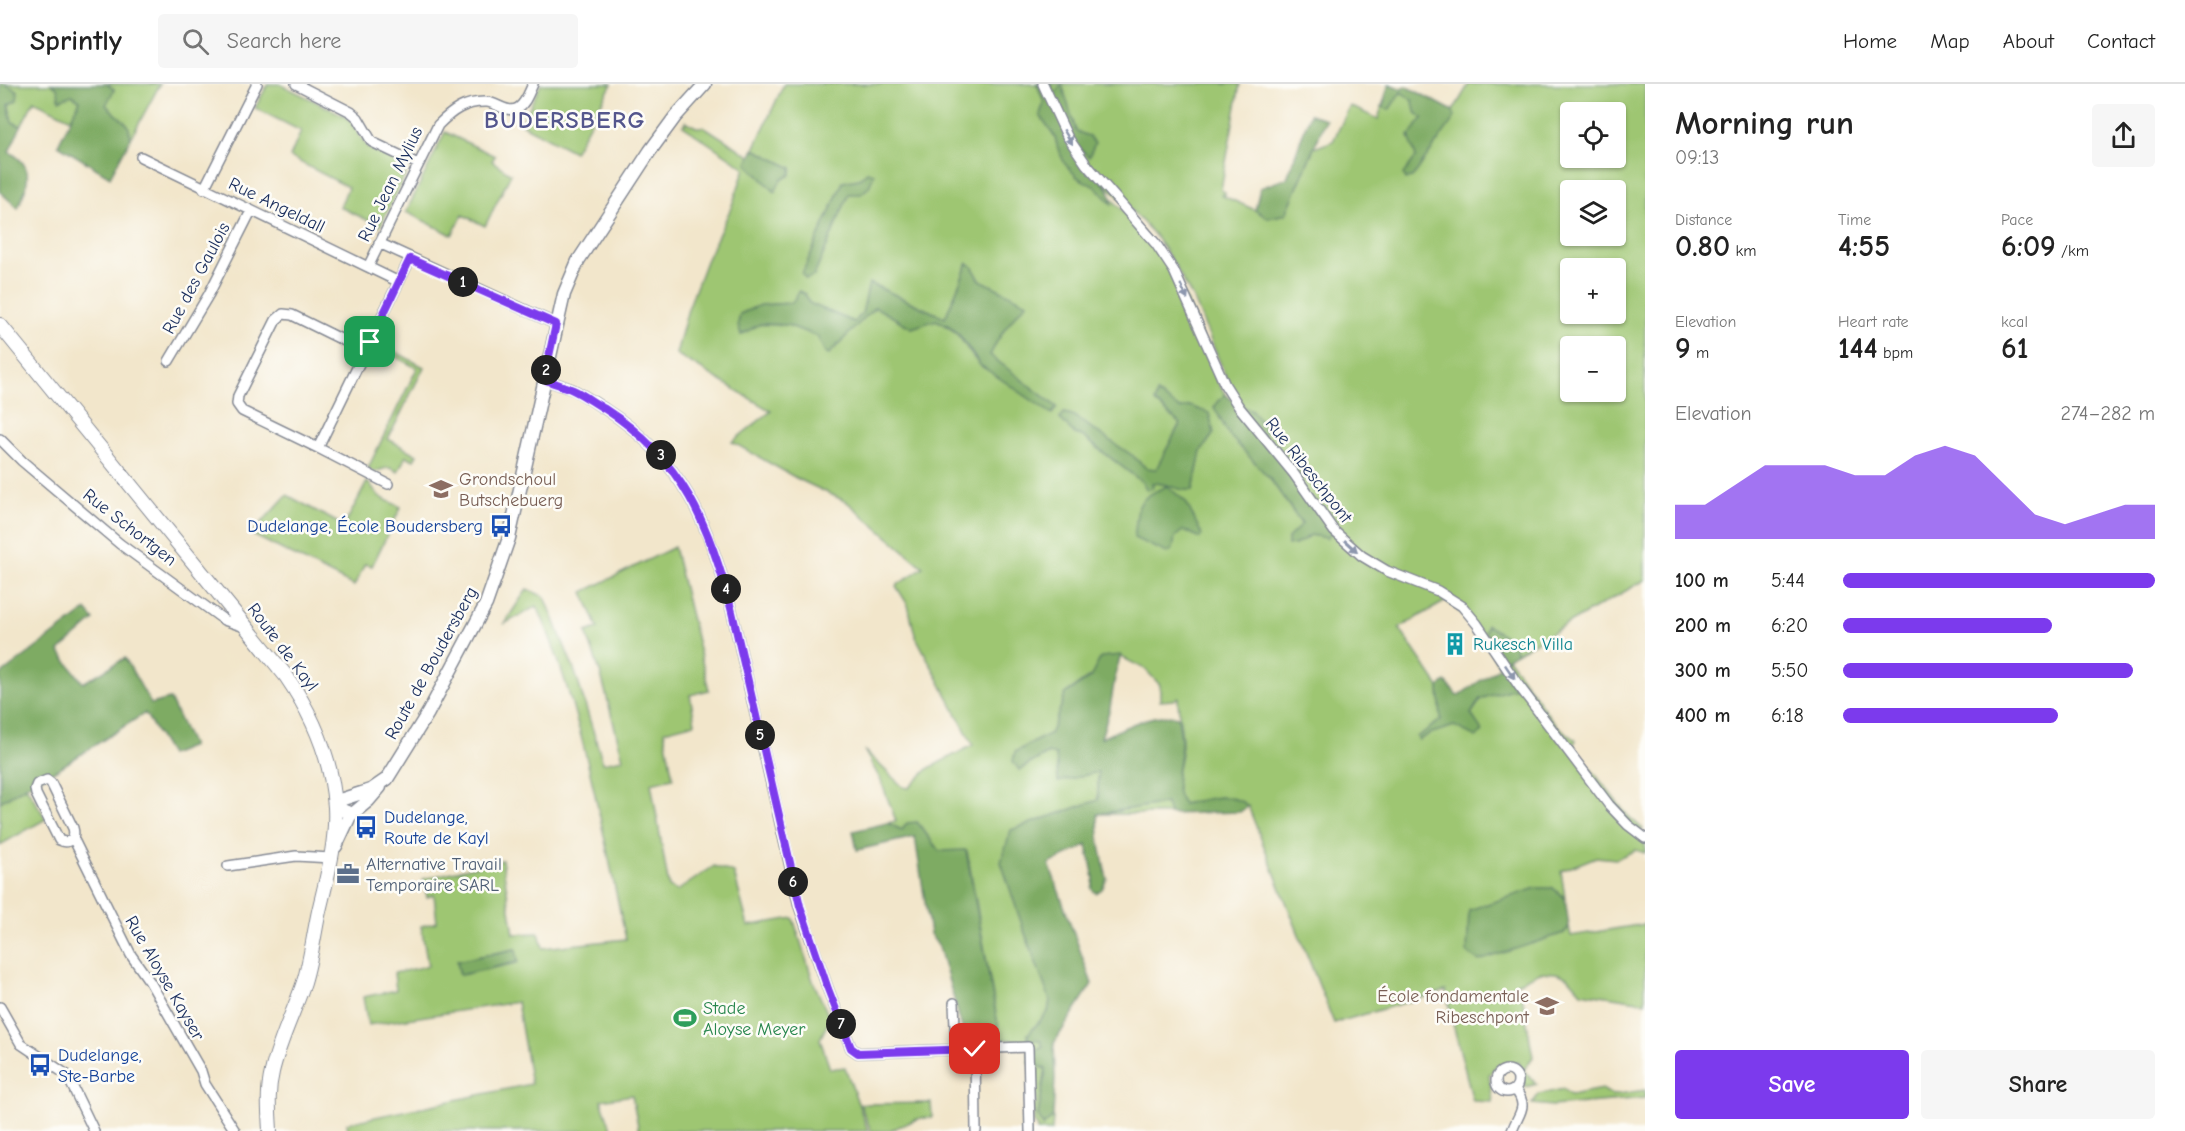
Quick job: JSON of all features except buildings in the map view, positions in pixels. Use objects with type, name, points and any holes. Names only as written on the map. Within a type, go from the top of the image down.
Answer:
[{"type":"main road","name":"Route de Boudersberg","points":[[335,807],[343,799],[370,790],[387,779],[428,713],[486,604],[509,538],[564,294],[578,261],[667,127],[705,84]]},
{"type":"main road","name":"Route de Kayl","points":[[0,325],[286,676],[308,712],[319,738],[335,807],[331,858],[305,979],[272,1071],[268,1100],[270,1131]]},
{"type":"main road","points":[[331,858],[343,828],[352,814],[368,801],[387,779]]},
{"type":"main road","points":[[335,807],[352,814]]},
{"type":"street","points":[[204,189],[257,84]]},
{"type":"street","points":[[296,84],[351,112],[358,118],[372,142],[418,164]]},
{"type":"street","name":"Rue Jean Mylius","points":[[368,267],[438,125],[452,111],[468,104],[488,102],[508,109],[517,109],[524,102],[533,84]]},
{"type":"street","name":"Rue Ribeschpont","points":[[1043,84],[1067,136],[1086,164],[1156,244],[1174,271],[1225,385],[1239,407],[1294,474],[1334,531],[1362,556],[1387,570],[1438,591],[1462,606],[1478,624],[1519,686],[1609,805],[1628,825],[1645,838]]},
{"type":"street","name":"Rue Angeldall","points":[[141,157],[399,282]]},
{"type":"street","name":"Rue des Gaulois","points":[[170,361],[209,294],[251,211]]},
{"type":"street","points":[[379,243],[556,324]]},
{"type":"street","points":[[318,448],[410,259]]},
{"type":"street","points":[[365,351],[292,315],[283,314],[276,320],[237,396],[237,404],[242,411],[388,484]]},
{"type":"street","points":[[544,379],[575,391],[641,436],[671,467],[683,484],[705,527],[722,574],[732,612],[800,906],[851,1048],[858,1053],[1028,1047],[1030,1131]]},
{"type":"street","name":"Rue Schortgen","points":[[0,439],[22,461],[120,544],[224,620],[248,628]]},
{"type":"street","name":"Rue Aloyse Kayser","points":[[73,838],[69,842],[64,842],[56,835],[36,794],[35,789],[41,781],[51,783],[73,828],[73,838],[131,955],[150,982],[201,1071],[205,1084],[235,1131]]},
{"type":"street","points":[[228,866],[296,856],[331,858]]},
{"type":"street","points":[[954,1003],[956,1050]]},
{"type":"street","points":[[0,1007],[3,1019],[21,1044],[67,1075],[94,1131]]},
{"type":"street","points":[[975,1049],[976,1131]]},
{"type":"street","points":[[1512,1131],[1523,1105],[1515,1089]]},
{"type":"green space","points":[[0,84],[5,84],[18,91],[17,100],[8,105],[12,122],[21,126],[9,152],[23,163],[27,176],[25,191],[18,208],[0,192]]},
{"type":"green space","points":[[5,84],[51,84],[80,100],[71,119],[34,101],[21,126],[12,122]]},
{"type":"green space","points":[[51,84],[107,84],[114,90],[106,105],[128,125],[131,138],[110,177],[58,145],[80,100],[72,95],[59,100],[58,89]]},
{"type":"green space","points":[[107,84],[160,84],[131,138],[128,125],[105,104],[114,90]]},
{"type":"green space","points":[[268,84],[280,84],[345,116],[368,147],[395,160],[404,168],[406,174],[380,226],[340,207],[348,187],[290,157],[301,131],[255,108]]},
{"type":"green space","points":[[541,84],[612,84],[574,152],[521,124]]},
{"type":"green space","points":[[784,84],[1037,84],[1044,102],[1040,115],[1055,137],[1058,149],[1077,177],[1095,186],[1111,203],[1111,198],[1152,243],[1173,273],[1225,394],[1214,407],[1271,480],[1302,525],[1288,538],[1295,545],[1310,535],[1327,538],[1228,382],[1195,302],[1174,264],[1154,234],[1090,167],[1072,141],[1048,84],[1240,84],[1221,190],[1225,192],[1225,195],[1221,195],[1268,218],[1286,214],[1314,148],[1333,141],[1350,106],[1378,119],[1389,84],[1402,89],[1406,86],[1453,111],[1469,84],[1645,84],[1645,580],[1516,653],[1514,642],[1503,661],[1508,658],[1555,724],[1576,740],[1573,746],[1627,815],[1643,829],[1637,837],[1645,843],[1645,853],[1636,850],[1616,859],[1596,857],[1561,871],[1565,898],[1553,888],[1564,933],[1569,927],[1571,936],[1645,924],[1645,1002],[1581,992],[1568,977],[1556,973],[1540,972],[1513,985],[1512,993],[1522,995],[1533,1057],[1523,1071],[1537,1084],[1525,1087],[1519,1062],[1496,1066],[1489,1075],[1493,1102],[1473,1101],[1446,991],[1334,1023],[1248,806],[1221,797],[1183,804],[1176,781],[1182,744],[1178,697],[1174,700],[1160,701],[1160,685],[1145,669],[1121,655],[1066,693],[1051,733],[1015,752],[1019,770],[1049,753],[1056,755],[1059,781],[1098,771],[1098,800],[1011,830],[1022,925],[1050,1000],[1048,1012],[1028,1034],[1040,1040],[1043,1046],[1033,1062],[1036,1066],[1046,1069],[1038,1115],[1043,1126],[1053,1117],[1052,1131],[1037,1131],[1033,1107],[1036,1104],[1036,1070],[1029,1063],[1028,1041],[992,1039],[999,1030],[967,851],[939,851],[917,822],[902,830],[887,823],[896,821],[881,781],[864,750],[903,787],[909,788],[929,768],[973,745],[915,635],[908,605],[896,586],[923,567],[847,502],[798,479],[732,442],[771,411],[676,354],[688,309],[706,261],[731,208],[745,168],[683,126],[686,121],[696,127],[705,127],[750,156],[747,164],[781,180],[790,175],[792,168],[754,149]],"holes":[[[867,172],[849,194],[814,276],[802,274],[843,182],[859,179]],[[968,263],[980,280],[1027,303],[1006,328],[990,355],[996,374],[981,366],[958,335],[945,325],[936,320],[912,328],[876,307],[825,352],[817,336],[787,325],[738,324],[740,314],[760,305],[792,303],[805,294],[809,303],[854,323],[862,314],[870,283],[945,318]],[[1157,394],[1214,433],[1201,451],[1193,490],[1182,490],[1152,483],[1147,490],[1142,482],[1060,419],[1064,413],[1072,415],[1133,456],[1146,468],[1156,470],[1180,423],[1155,402]],[[1446,601],[1470,623],[1500,667],[1503,668],[1471,714],[1482,732],[1454,726],[1417,737],[1441,720],[1439,687],[1399,628]]]},
{"type":"green space","points":[[1037,84],[1051,84],[1054,94],[1062,84],[1076,131],[1088,136],[1095,143],[1089,157],[1070,139],[1109,190],[1112,204],[1095,187],[1077,177],[1065,164],[1055,137],[1040,115],[1044,102]]},
{"type":"green space","points":[[1389,84],[1402,89],[1406,86],[1453,111],[1455,117],[1412,178],[1406,179],[1403,174],[1416,157],[1409,136],[1423,118],[1415,112],[1413,101],[1401,92],[1389,110],[1383,107]]},
{"type":"green space","points":[[1310,114],[1326,119],[1286,214],[1268,218],[1255,210],[1260,188],[1287,178]]},
{"type":"green space","points":[[445,132],[495,156],[492,161],[511,174],[485,226],[463,215],[452,235],[406,212]]},
{"type":"green space","points":[[754,149],[792,168],[790,175],[781,180],[775,192],[747,164]]},
{"type":"green space","points":[[867,172],[874,174],[869,187],[861,194],[849,194],[814,276],[806,279],[802,274],[843,182],[859,179]]},
{"type":"green space","points":[[968,263],[980,280],[1027,303],[1006,328],[990,355],[1057,407],[1052,414],[980,365],[960,336],[949,326],[936,320],[912,328],[875,307],[829,354],[825,352],[817,336],[787,325],[760,324],[741,335],[738,324],[740,314],[760,305],[792,303],[799,291],[805,294],[809,303],[854,322],[862,314],[869,283],[945,318]]},
{"type":"green space","points":[[377,342],[424,367],[388,439],[417,455],[414,460],[406,456],[398,472],[389,468],[374,472],[368,468],[417,368],[384,351],[382,354],[374,350]]},
{"type":"green space","points":[[1157,393],[1180,409],[1190,406],[1209,413],[1214,433],[1201,451],[1193,490],[1182,490],[1152,483],[1153,488],[1147,490],[1142,482],[1082,436],[1075,434],[1060,419],[1064,413],[1072,415],[1133,456],[1146,468],[1156,469],[1180,424],[1155,402]]},
{"type":"green space","points":[[1225,394],[1239,407],[1251,409],[1264,426],[1266,432],[1263,435],[1334,531],[1327,538],[1311,535],[1295,545],[1288,545],[1288,538],[1302,524],[1271,480],[1229,435],[1214,407]]},
{"type":"green space","points":[[367,482],[379,496],[401,507],[372,566],[365,564],[354,586],[251,534],[287,495],[344,526]]},
{"type":"green space","points":[[1167,486],[1186,502],[1202,535],[1200,538],[1184,530],[1175,537],[1173,549],[1167,553],[1134,538],[1138,511],[1143,500]]},
{"type":"green space","points":[[674,547],[709,690],[690,695],[695,723],[664,731],[673,778],[651,783],[669,887],[677,891],[714,866],[734,873],[748,926],[793,918],[813,981],[830,1019],[820,1039],[830,1069],[845,1067],[868,1131],[639,1131],[632,1095],[601,1100],[612,1131],[348,1131],[347,1123],[531,1084],[517,1002],[368,1025],[363,997],[396,990],[394,973],[428,966],[421,926],[437,922],[434,895],[427,897],[423,879],[502,860],[514,934],[539,933],[543,948],[626,939],[579,728],[553,646],[537,606],[504,624],[527,589],[545,597],[575,672],[603,763],[623,759],[601,675],[586,632],[598,628],[583,592]],"holes":[[[515,949],[517,963],[460,975],[457,961]]]},
{"type":"green space","points":[[86,610],[94,620],[59,651],[83,683],[125,658],[151,704],[170,699],[192,746],[170,755],[145,713],[58,769],[0,802],[0,675]]},
{"type":"green space","points":[[1487,625],[1514,642],[1516,653],[1503,661],[1484,633]]},
{"type":"green space","points":[[1121,655],[1101,738],[1149,718],[1178,717],[1181,743],[1177,790],[1183,804],[1225,797],[1241,801],[1248,806],[1240,812],[1169,814],[1166,803],[1098,814],[1099,841],[1107,879],[1102,889],[1096,893],[1092,889],[1094,878],[1087,845],[1049,864],[1092,984],[1054,1043],[1053,1117],[1043,1126],[1038,1115],[1046,1069],[1033,1061],[1032,1055],[1043,1046],[1040,1040],[1028,1040],[1028,1034],[1048,1012],[1050,1000],[1001,862],[1011,830],[1098,800],[1098,772],[1058,782],[1056,755],[1048,753],[1019,770],[1013,761],[1015,752],[1051,733],[1066,693],[1090,678],[1101,657]]},
{"type":"green space","points":[[1500,667],[1503,668],[1515,688],[1480,699],[1471,714],[1483,732],[1476,737],[1454,726],[1429,734],[1419,740],[1417,737],[1441,720],[1439,687],[1446,682],[1458,696]]},
{"type":"green space","points":[[26,786],[46,819],[0,845],[0,802]]},
{"type":"green space","points":[[1167,803],[1169,814],[1098,814]]},
{"type":"green space","points":[[917,822],[939,851],[966,850],[999,1031],[992,1039],[965,1038],[939,947],[930,934],[915,837],[857,850],[853,831],[887,823],[902,830],[907,823]]},
{"type":"green space","points":[[1536,888],[1553,888],[1565,898],[1569,927],[1564,933],[1479,961],[1467,952],[1469,910]]},
{"type":"green space","points":[[516,949],[518,962],[460,975],[457,961]]},
{"type":"green space","points":[[1563,1089],[1570,1095],[1602,1089],[1612,1095],[1645,1090],[1645,1098],[1552,1106],[1532,1104],[1539,1094]]},
{"type":"green space","points":[[931,1103],[932,1117],[917,1119],[889,1131],[871,1131],[860,1104]]},
{"type":"place","name":"Grondschoul Butschebuerg","points":[[441,489]]},
{"type":"place","name":"Dudelange, École Boudersberg","points":[[501,526]]},
{"type":"place","name":"Rukesch Villa","points":[[1455,644]]},
{"type":"place","name":"Dudelange, Route de Kayl","points":[[366,827]]},
{"type":"place","name":"Alternative Travail Temporaire SARL","points":[[348,874]]},
{"type":"place","name":"École fondamentale Ribeschpont","points":[[1547,1006]]},
{"type":"place","name":"Stade Aloyse Meyer","points":[[685,1018]]},
{"type":"place","name":"Dudelange, Ste-Barbe","points":[[40,1065]]},
{"type":"district","name":"BUDERSBERG","points":[[565,120]]},
{"type":"route","points":[[370,342],[410,259],[556,324],[544,379],[575,391],[641,436],[671,467],[683,484],[709,536],[732,612],[800,906],[851,1048],[858,1053],[975,1049]]}]
